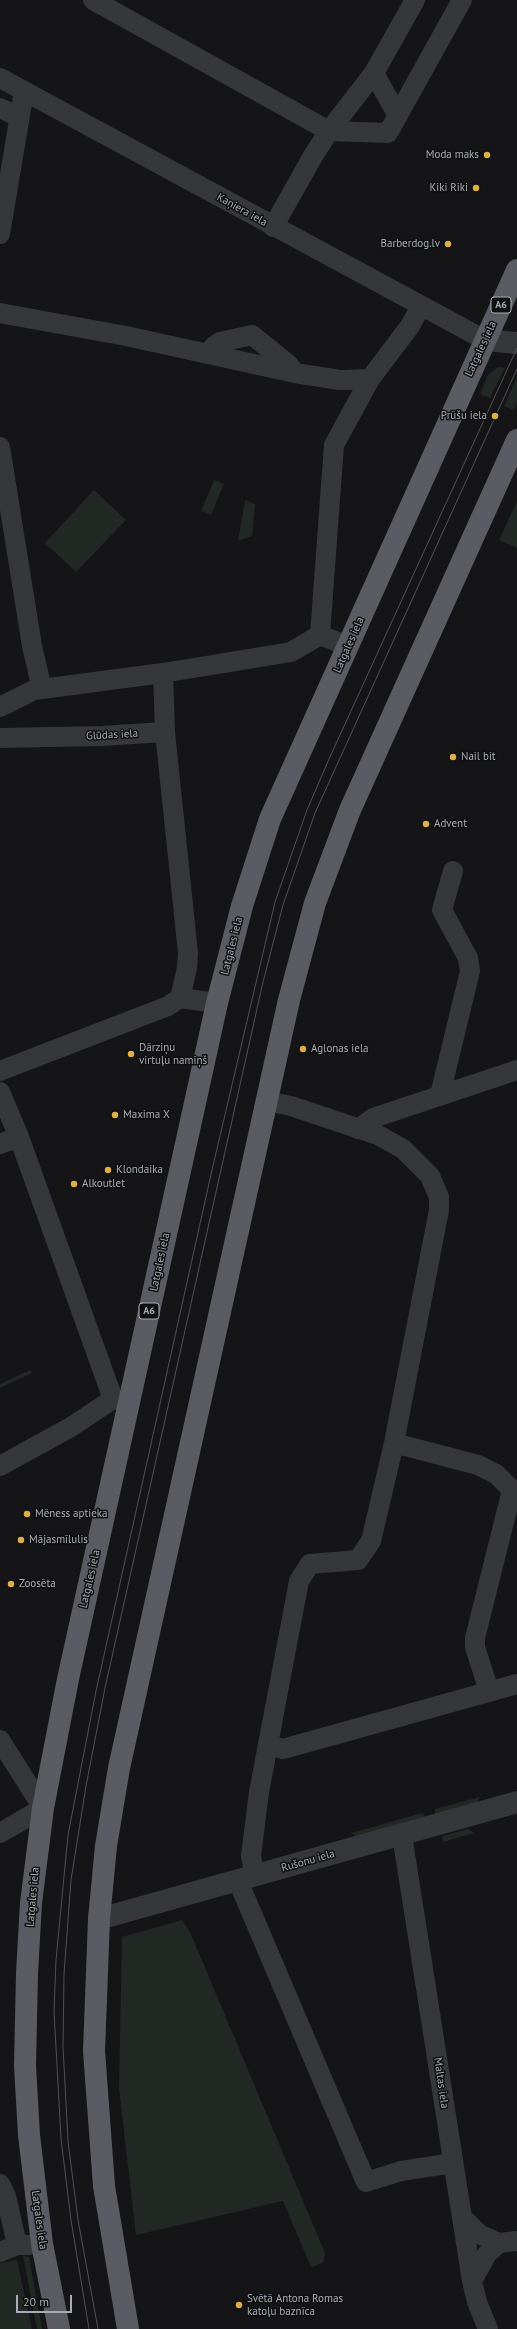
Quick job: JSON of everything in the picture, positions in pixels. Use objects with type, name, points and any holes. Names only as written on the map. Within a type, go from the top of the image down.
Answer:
[{"type":"highway","name":"Latgales iela","points":[[59,2329],[42,2244],[29,2135],[25,2066],[27,1973],[31,1903],[43,1808],[121,1400],[242,906],[270,819],[517,270]]},
{"type":"highway","points":[[128,2329],[104,2186],[94,2051],[99,1919],[106,1846],[119,1768],[289,1000],[315,903],[330,858],[517,440]]},
{"type":"street","points":[[93,0],[329,131],[388,133],[462,0]]},
{"type":"street","points":[[273,227],[313,156],[329,131],[374,72],[415,0]]},
{"type":"street","points":[[374,72],[398,116]]},
{"type":"street","name":"Kaņiera iela","points":[[0,78],[273,227],[485,340]]},
{"type":"street","points":[[0,234],[24,91]]},
{"type":"street","points":[[0,108],[19,117]]},
{"type":"street","points":[[320,635],[334,445],[370,379],[410,326],[421,306]]},
{"type":"street","points":[[0,313],[126,336],[295,373],[340,380],[370,379]]},
{"type":"street","points":[[210,354],[214,346],[220,342],[252,335],[288,364],[295,373]]},
{"type":"street","points":[[485,340],[517,343]]},
{"type":"street","points":[[0,447],[31,641],[42,689]]},
{"type":"street","points":[[320,635],[348,646]]},
{"type":"street","points":[[0,707],[34,690],[163,673],[291,652],[320,635]]},
{"type":"street","points":[[163,673],[165,732],[188,953],[180,998]]},
{"type":"street","name":"Glūdas iela","points":[[0,738],[102,736],[165,732]]},
{"type":"street","points":[[440,1096],[470,971],[468,958],[442,910],[453,871]]},
{"type":"street","points":[[0,1071],[168,1006],[180,998],[218,1004]]},
{"type":"street","points":[[358,1129],[373,1118],[517,1070]]},
{"type":"street","points":[[0,1092],[19,1137],[121,1400],[0,1466]]},
{"type":"street","points":[[267,1101],[291,1106],[378,1135],[403,1149],[430,1176],[439,1197],[440,1210],[394,1443],[371,1541],[358,1560],[310,1564],[299,1581],[258,1792],[251,1856],[246,1879],[366,2182],[401,2171],[453,2163]]},
{"type":"street","points":[[0,1144],[19,1137]]},
{"type":"street","points":[[394,1443],[478,1465],[496,1474],[514,1491],[475,1638],[475,1648],[489,1692]]},
{"type":"street","points":[[268,1744],[284,1749],[517,1684]]},
{"type":"street","points":[[0,1740],[43,1808],[0,1833]]},
{"type":"street","name":"Rušonu iela","points":[[99,1919],[517,1802]]},
{"type":"street","name":"Maltas iela","points":[[402,1835],[472,2281],[477,2302],[488,2329]]},
{"type":"street","points":[[0,2184],[6,2196],[8,2249],[42,2244]]},
{"type":"street","points":[[462,2217],[479,2234],[508,2242]]},
{"type":"street","points":[[472,2281],[487,2254],[508,2242]]},
{"type":"shaded area","points":[[498,367],[505,368],[490,398],[480,394],[488,375]]},
{"type":"shaded area","points":[[517,377],[517,403],[514,410],[504,406]]},
{"type":"shaded area","points":[[214,480],[224,484],[211,515],[201,511]]},
{"type":"shaded area","points":[[94,490],[126,520],[76,572],[45,543]]},
{"type":"shaded area","points":[[245,500],[255,504],[252,536],[238,541]]},
{"type":"shaded area","points":[[517,501],[517,548],[499,540]]},
{"type":"shaded area","points":[[30,1370],[32,1373],[0,1388],[0,1384]]},
{"type":"shaded area","points":[[480,1797],[476,1804],[435,1816],[435,1809]]},
{"type":"shaded area","points":[[422,1813],[426,1818],[357,1837],[351,1833]]},
{"type":"shaded area","points":[[468,1829],[474,1833],[443,1842],[442,1836]]},
{"type":"shaded area","points":[[182,1920],[190,1932],[325,2253],[323,2263],[311,2267],[283,2201],[136,2235],[119,2088],[122,1937]]},
{"type":"shaded area","points":[[23,2256],[29,2257],[42,2329],[37,2329]]},
{"type":"shaded area","points":[[17,2260],[32,2329],[0,2329],[0,2263]]},
{"type":"tram line","points":[[89,2329],[71,2220],[61,2139],[54,2011],[56,1960],[68,1835],[96,1691],[212,1170],[275,902],[307,810],[329,759],[517,348]]},
{"type":"tram line","points":[[98,2329],[78,2220],[68,2141],[63,2047],[64,1974],[71,1880],[86,1786],[105,1688],[263,982],[283,905],[315,813],[517,369]]},
{"type":"place","name":"Moda maks","points":[[487,155]]},
{"type":"place","name":"Kiki Riki","points":[[476,188]]},
{"type":"place","name":"Barberdog.lv","points":[[448,244]]},
{"type":"place","name":"Prūšu iela","points":[[495,416]]},
{"type":"place","name":"Nail bit","points":[[453,757]]},
{"type":"place","name":"Advent","points":[[426,824]]},
{"type":"place","name":"Aglonas iela","points":[[303,1049]]},
{"type":"place","name":"Dārziņu virtuļu namiņš","points":[[131,1054]]},
{"type":"place","name":"Maxima X","points":[[115,1115]]},
{"type":"place","name":"Klondaika","points":[[108,1170]]},
{"type":"place","name":"Alkoutlet","points":[[74,1184]]},
{"type":"place","name":"Mēness aptieka","points":[[27,1514]]},
{"type":"place","name":"Mājasmīlulis","points":[[21,1540]]},
{"type":"place","name":"Zoosēta","points":[[11,1584]]},
{"type":"place","name":"Svētā Antona Romas katoļu baznīca","points":[[239,2305]]}]
